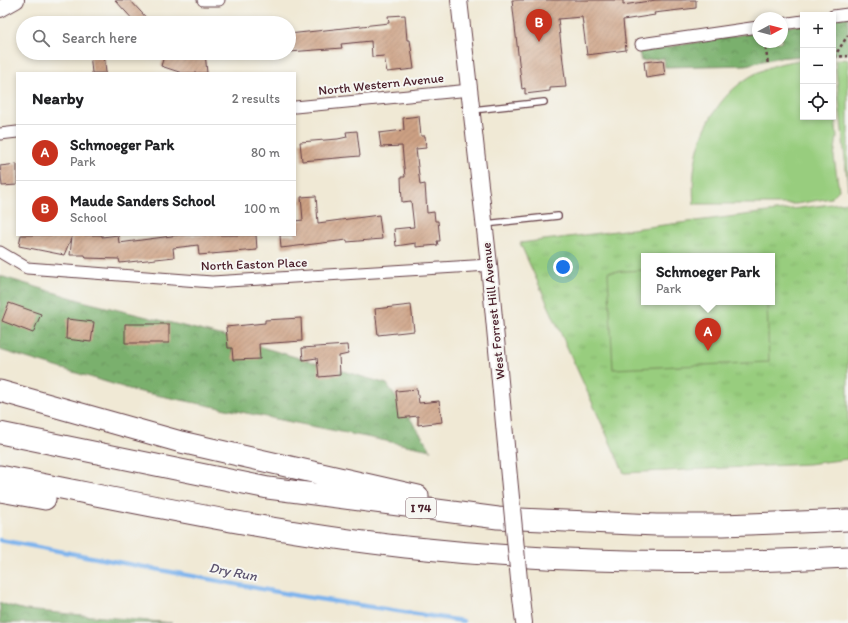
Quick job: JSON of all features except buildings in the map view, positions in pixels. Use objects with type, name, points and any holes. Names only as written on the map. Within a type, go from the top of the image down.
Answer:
[{"type":"highway","points":[[0,391],[209,449],[504,514],[564,522]]},
{"type":"highway","name":"I 74","points":[[0,433],[268,488],[498,518],[564,522],[723,525],[848,520]]},
{"type":"highway","points":[[0,476],[240,522],[406,547]]},
{"type":"highway","points":[[0,491],[248,531],[349,543],[527,557],[639,562],[738,562],[848,557]]},
{"type":"main road","points":[[0,9],[16,0]]},
{"type":"main road","name":"West Forrest Hill Avenue","points":[[459,0],[489,265],[524,623]]},
{"type":"street","points":[[203,0],[219,0]]},
{"type":"street","points":[[836,16],[848,14]]},
{"type":"street","points":[[788,23],[800,21]]},
{"type":"street","points":[[641,44],[752,28]]},
{"type":"street","name":"North Western Avenue","points":[[296,107],[470,90]]},
{"type":"street","points":[[0,134],[16,132]]},
{"type":"street","name":"North Easton Place","points":[[0,252],[27,268],[212,282],[489,265]]},
{"type":"lane","points":[[472,110],[544,102]]},
{"type":"lane","points":[[484,224],[558,216]]},
{"type":"path","points":[[848,35],[834,57],[848,56]]},
{"type":"path","points":[[766,48],[768,65]]},
{"type":"green space","points":[[848,16],[848,54],[836,54],[836,18]]},
{"type":"green space","points":[[800,25],[800,56],[776,58],[746,65],[665,67],[664,58],[641,61],[639,52],[752,33],[752,48],[788,48],[788,27]]},
{"type":"green space","points":[[848,59],[848,190],[836,70],[836,60]]},
{"type":"green space","points":[[800,61],[800,120],[835,120],[837,137],[834,157],[839,190],[831,198],[796,204],[694,204],[694,177],[697,152],[705,128],[717,107],[733,89],[753,75],[776,65]]},
{"type":"green space","points":[[848,202],[848,459],[808,464],[624,473],[520,243]]},
{"type":"green space","points":[[641,270],[641,305],[767,305],[769,362],[613,369],[608,272]]},
{"type":"green space","points":[[0,276],[86,302],[224,336],[387,384],[431,450],[136,391],[0,350]]},
{"type":"green space","points":[[0,603],[25,610],[172,623],[0,623]]},
{"type":"waterway","name":"Dry Run","points":[[0,540],[299,596],[463,621]]},
{"type":"place","name":"Maude Sanders School","points":[[539,42]]},
{"type":"place","name":"Schmoeger Park","points":[[708,351]]}]
